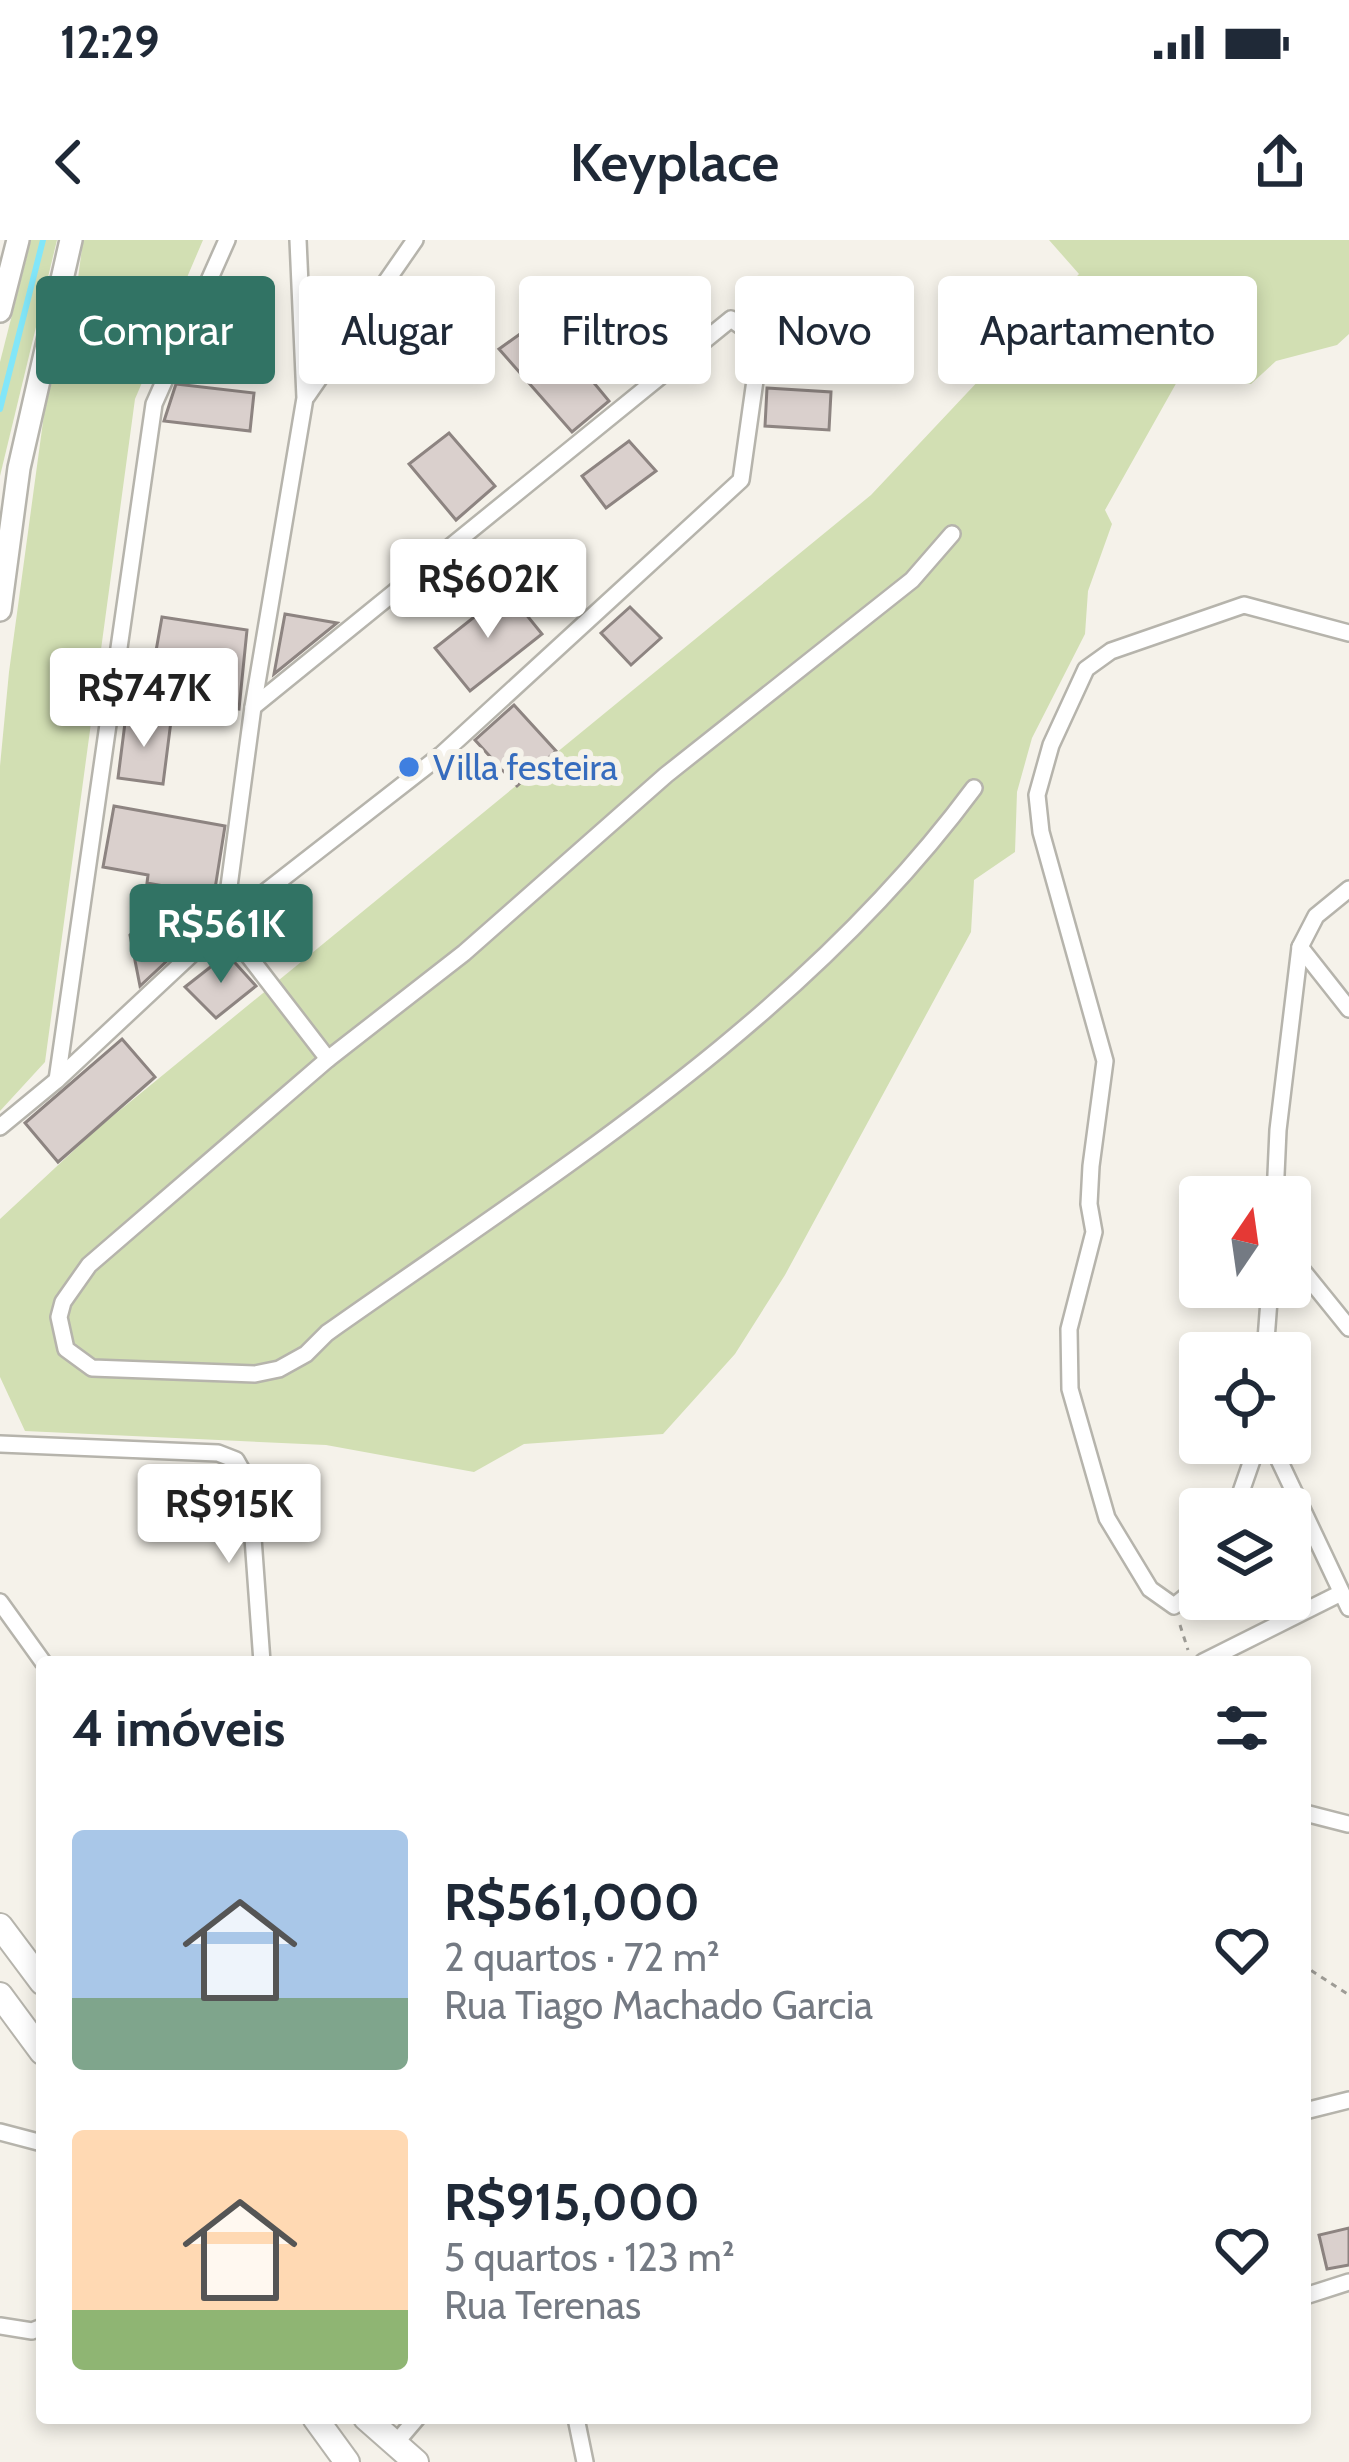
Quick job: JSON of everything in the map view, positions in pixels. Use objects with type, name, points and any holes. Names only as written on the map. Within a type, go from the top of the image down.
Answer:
[{"type":"main road","points":[[0,311],[17,240]]},
{"type":"main road","points":[[0,610],[19,468],[71,240]]},
{"type":"main road","points":[[0,1926],[36,1973]]},
{"type":"main road","points":[[0,1995],[36,2044]]},
{"type":"main road","points":[[319,2424],[347,2462]]},
{"type":"main road","points":[[373,2424],[416,2462]]},
{"type":"street","points":[[57,1080],[154,404],[227,240]]},
{"type":"street","points":[[298,240],[305,398],[253,706],[224,924],[328,1058]]},
{"type":"street","points":[[305,398],[415,240]]},
{"type":"street","points":[[0,1126],[57,1080],[224,924],[441,755],[741,480],[759,352],[748,331],[731,319],[253,706]]},
{"type":"street","points":[[952,534],[912,580],[666,775],[464,953],[328,1058],[89,1265],[63,1302],[59,1318],[66,1348],[78,1361],[109,1370],[255,1374],[279,1369],[306,1354],[327,1333],[694,1074],[788,995],[927,848],[974,788]]},
{"type":"street","points":[[1179,1602],[1174,1606],[1150,1589],[1107,1517],[1070,1390],[1069,1329],[1094,1232],[1089,1204],[1091,1166],[1105,1061],[1041,832],[1037,795],[1052,745],[1085,669],[1111,651],[1244,605],[1349,633]]},
{"type":"street","points":[[1276,1176],[1300,947],[1316,916],[1349,889]]},
{"type":"street","points":[[1300,947],[1349,1009]]},
{"type":"street","points":[[1311,1282],[1349,1328]]},
{"type":"street","points":[[0,1444],[218,1453],[236,1460],[249,1483],[262,1656]]},
{"type":"street","points":[[1212,1656],[1345,1600],[1281,1464]]},
{"type":"street","points":[[0,1602],[39,1656]]},
{"type":"street","points":[[1311,1815],[1348,1824]]},
{"type":"street","points":[[1311,2110],[1349,2100]]},
{"type":"street","points":[[0,2132],[36,2141]]},
{"type":"street","points":[[1311,2294],[1349,2282]]},
{"type":"street","points":[[0,2326],[36,2329]]},
{"type":"street","points":[[394,2445],[411,2424]]},
{"type":"street","points":[[577,2424],[585,2462]]},
{"type":"path","points":[[1174,1606],[1195,1656]]},
{"type":"path","points":[[1311,1969],[1349,1995]]},
{"type":"green space","points":[[31,240],[57,240],[48,276],[36,276],[36,327],[0,476],[0,362]]},
{"type":"green space","points":[[83,240],[203,240],[188,276],[78,276]]},
{"type":"green space","points":[[1049,240],[1349,240],[1349,334],[1337,345],[1276,361],[1257,378],[1257,276],[1079,274]]},
{"type":"green space","points":[[51,384],[141,384],[135,399],[45,1062],[0,1111],[0,766]]},
{"type":"green space","points":[[975,384],[1176,384],[1105,510],[1112,524],[1088,591],[1085,634],[1032,738],[1017,792],[1015,852],[974,880],[971,932],[785,1275],[735,1354],[663,1434],[524,1444],[474,1472],[326,1445],[25,1431],[0,1377],[0,1219],[97,1129],[871,495]]},
{"type":"building","points":[[519,335],[519,372],[499,349]]},
{"type":"building","points":[[176,384],[254,393],[250,431],[164,421]]},
{"type":"building","points":[[530,384],[595,384],[609,401],[572,432]]},
{"type":"building","points":[[767,388],[831,392],[829,430],[765,426]]},
{"type":"building","points":[[449,433],[495,486],[456,520],[409,464]]},
{"type":"building","points":[[629,441],[656,471],[606,508],[582,476]]},
{"type":"building","points":[[507,591],[542,634],[470,691],[435,648]]},
{"type":"building","points":[[630,607],[661,638],[631,665],[601,633]]},
{"type":"building","points":[[285,614],[337,623],[274,674]]},
{"type":"building","points":[[162,617],[247,630],[239,709],[166,700],[172,653],[156,651]]},
{"type":"building","points":[[514,705],[556,751],[517,786],[475,740]]},
{"type":"building","points":[[126,715],[171,721],[163,784],[118,778]]},
{"type":"building","points":[[114,806],[225,826],[214,895],[147,883],[148,875],[103,867]]},
{"type":"building","points":[[161,905],[202,920],[198,932],[140,986],[130,935]]},
{"type":"building","points":[[227,954],[256,986],[216,1018],[185,987]]},
{"type":"building","points":[[122,1039],[155,1077],[58,1162],[25,1123]]},
{"type":"building","points":[[1349,2228],[1349,2265],[1327,2269],[1319,2235]]},
{"type":"waterway","points":[[0,409],[43,240]]},
{"type":"place","name":"Villa festeira","points":[[409,767]]}]
